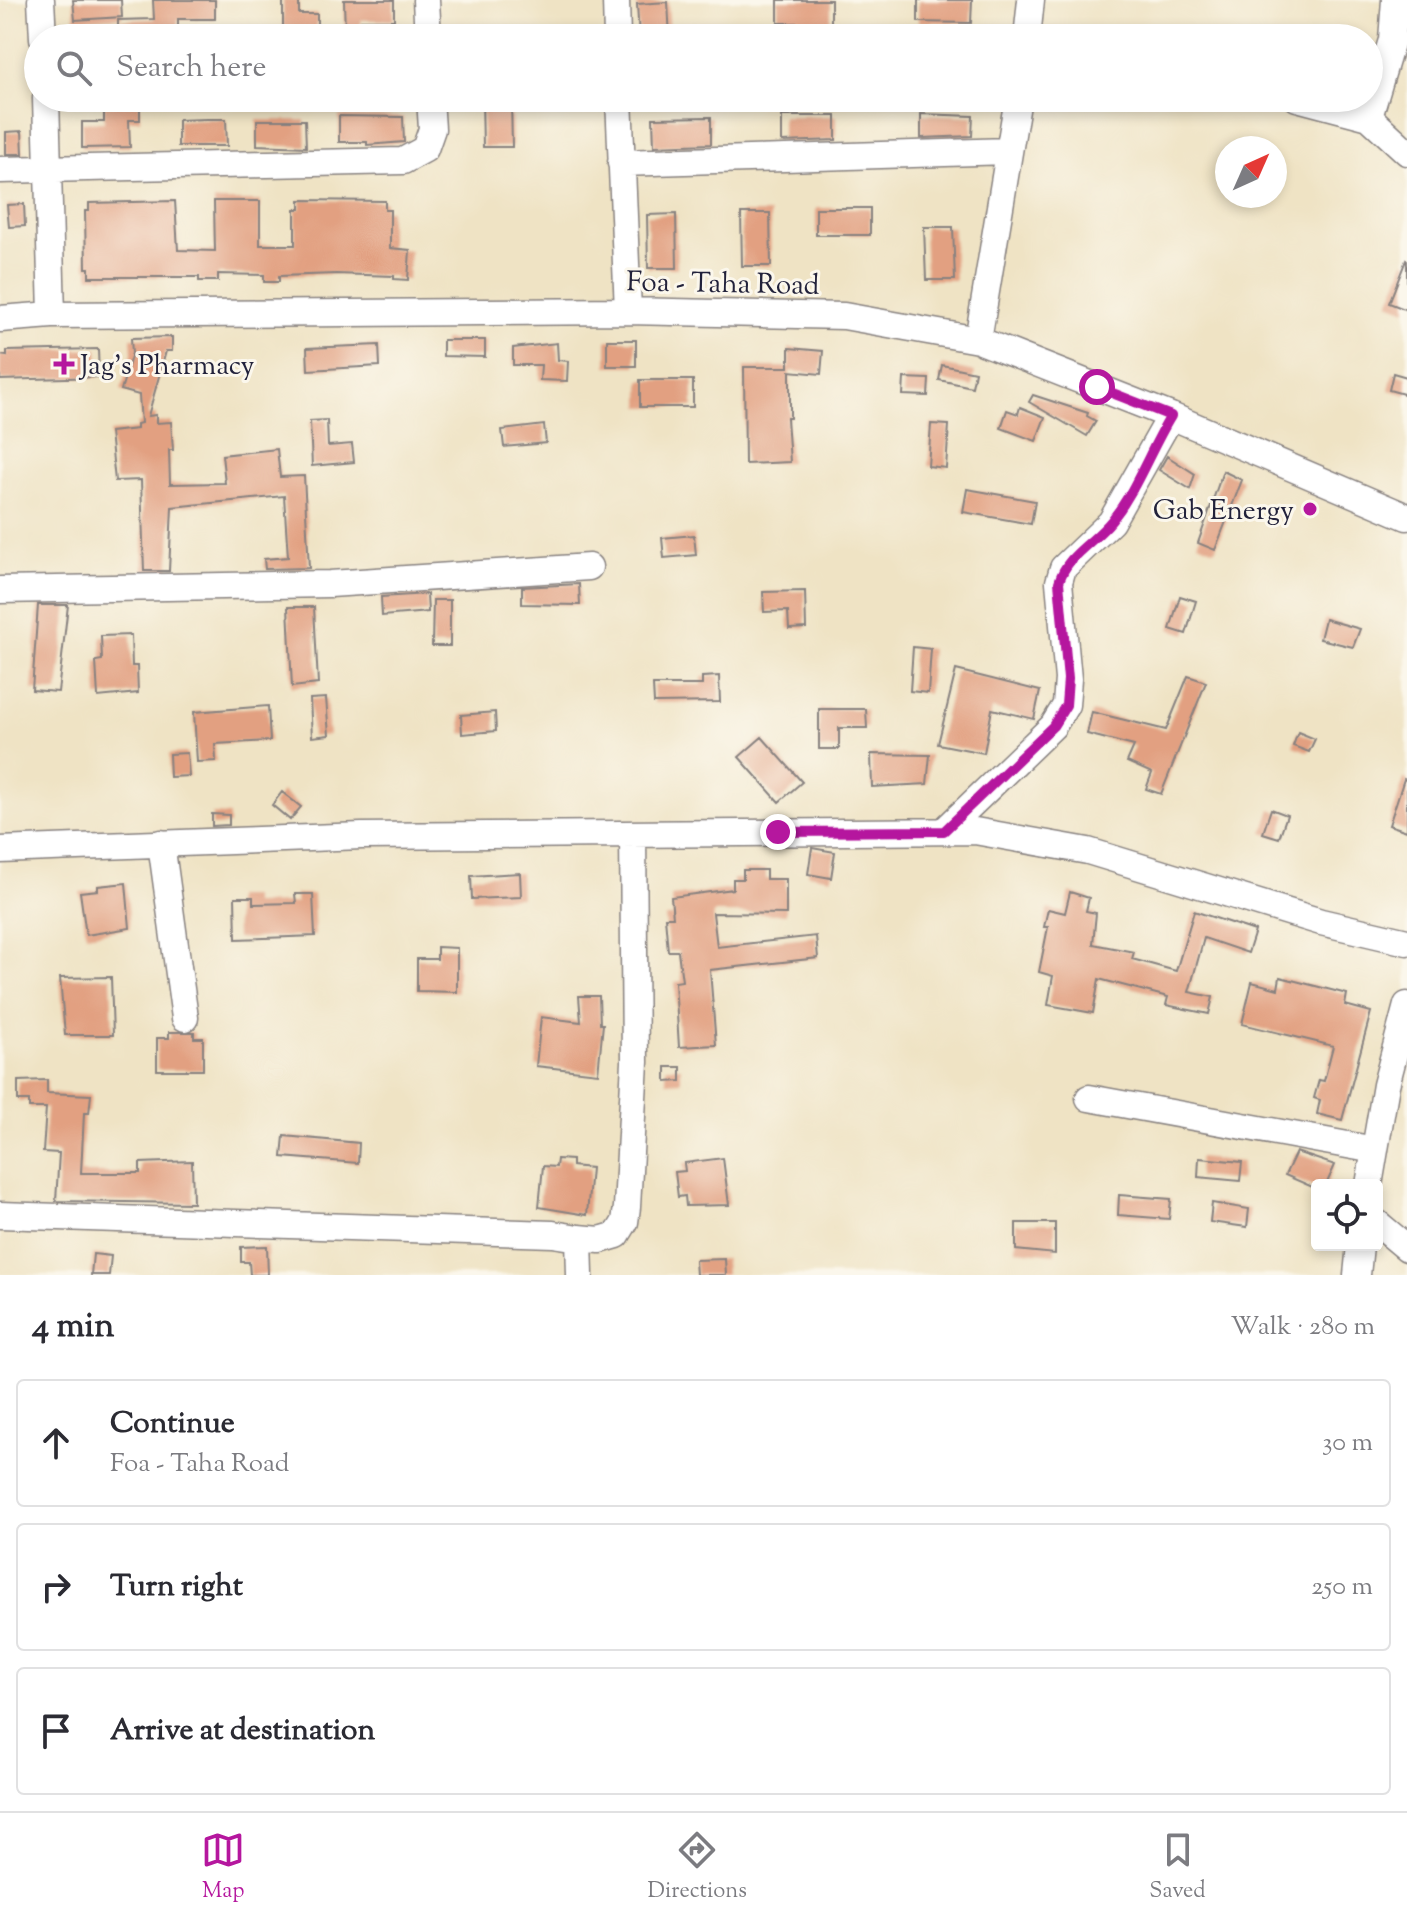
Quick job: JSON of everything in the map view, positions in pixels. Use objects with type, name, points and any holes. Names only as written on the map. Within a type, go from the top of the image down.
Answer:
[{"type":"street","points":[[41,0],[42,24]]},
{"type":"street","points":[[426,0],[427,24]]},
{"type":"street","points":[[616,0],[617,24]]},
{"type":"street","points":[[1028,24],[1031,0]]},
{"type":"street","points":[[1383,70],[1392,40],[1395,0]]},
{"type":"street","points":[[47,112],[52,315]]},
{"type":"street","points":[[0,170],[403,161],[425,149],[432,129],[431,112]]},
{"type":"street","points":[[619,112],[628,311]]},
{"type":"street","points":[[978,340],[1016,112]]},
{"type":"street","points":[[1350,112],[1369,117],[1407,152]]},
{"type":"street","points":[[1369,117],[1370,112]]},
{"type":"street","points":[[621,163],[1009,151]]},
{"type":"street","name":"Foa - Taha Road","points":[[0,319],[52,315],[628,311],[844,316],[978,340],[1171,416],[1407,517]]},
{"type":"street","points":[[944,831],[1053,726],[1066,705],[1068,679],[1059,582],[1063,568],[1111,522],[1135,486],[1148,452],[1171,416]]},
{"type":"street","points":[[0,590],[330,584],[589,567]]},
{"type":"street","points":[[0,850],[362,836],[975,831],[1073,847],[1308,918],[1407,942]]},
{"type":"street","points":[[0,1215],[600,1240],[617,1235],[625,1222],[627,1207],[635,1062],[633,835]]},
{"type":"street","points":[[161,843],[185,1018]]},
{"type":"street","points":[[1370,1179],[1375,1150],[1396,1088],[1407,1005]]},
{"type":"street","points":[[1089,1098],[1375,1150]]},
{"type":"street","points":[[1383,1228],[1407,1248]]},
{"type":"street","points":[[579,1238],[580,1275]]},
{"type":"street","points":[[1357,1275],[1359,1251]]},
{"type":"building","points":[[73,0],[121,0],[122,17],[75,20]]},
{"type":"building","points":[[153,0],[215,0],[215,19],[178,19],[178,24],[118,24],[118,20],[154,19]]},
{"type":"building","points":[[283,0],[299,0],[299,14],[317,14],[317,24],[283,24]]},
{"type":"building","points":[[344,0],[394,0],[394,20],[361,20],[361,24],[345,24]]},
{"type":"building","points":[[778,0],[831,0],[831,23],[778,23]]},
{"type":"building","points":[[918,0],[972,0],[971,23],[918,22]]},
{"type":"building","points":[[668,2],[669,24],[638,24],[637,4]]},
{"type":"building","points":[[104,112],[140,112],[140,120],[129,120],[130,147],[82,148],[82,122],[104,122]]},
{"type":"building","points":[[482,112],[511,112],[512,147],[483,147]]},
{"type":"building","points":[[921,114],[973,116],[972,136],[921,138]]},
{"type":"building","points":[[339,116],[403,117],[404,142],[367,145],[367,142],[339,142]]},
{"type":"building","points":[[782,116],[836,116],[836,140],[782,142]]},
{"type":"building","points":[[711,117],[711,144],[654,146],[653,118]]},
{"type":"building","points":[[226,119],[227,146],[178,146],[178,120]]},
{"type":"building","points":[[257,120],[305,120],[306,147],[257,145]]},
{"type":"building","points":[[22,131],[23,154],[6,154],[6,132]]},
{"type":"building","points":[[300,200],[385,201],[385,210],[390,210],[390,248],[410,250],[408,280],[394,279],[394,276],[336,274],[279,276],[279,282],[264,282],[264,275],[218,274],[218,281],[199,281],[199,277],[89,277],[89,268],[86,268],[85,211],[89,211],[89,203],[175,201],[178,250],[215,251],[214,201],[260,201],[260,245],[295,245],[295,209],[300,209]]},
{"type":"building","points":[[24,204],[25,226],[9,227],[7,205]]},
{"type":"building","points":[[816,208],[870,208],[870,235],[816,235]]},
{"type":"building","points":[[741,213],[770,213],[771,266],[742,266]]},
{"type":"building","points":[[676,214],[677,268],[648,268],[647,215]]},
{"type":"building","points":[[924,227],[953,227],[955,280],[926,280]]},
{"type":"building","points":[[1407,261],[1407,310],[1389,303]]},
{"type":"building","points":[[172,337],[172,351],[166,351],[148,416],[156,415],[156,423],[171,422],[173,450],[169,450],[170,484],[225,483],[222,455],[277,449],[280,477],[304,476],[309,568],[265,569],[264,559],[288,557],[284,496],[172,507],[169,571],[144,571],[141,480],[115,481],[110,432],[137,429],[137,424],[141,423],[139,395],[121,390],[132,353],[131,338]]},
{"type":"building","points":[[443,340],[485,340],[485,357],[443,356]]},
{"type":"building","points":[[607,340],[636,340],[636,366],[607,366]]},
{"type":"building","points":[[557,343],[558,360],[568,361],[567,381],[540,380],[541,365],[513,365],[513,348]]},
{"type":"building","points":[[379,345],[380,366],[308,370],[307,348]]},
{"type":"building","points":[[789,348],[823,351],[821,374],[790,371],[790,418],[787,418],[790,462],[745,464],[744,367],[789,367]]},
{"type":"building","name":"Jag's Pharmacy","points":[[98,349],[99,377],[0,380],[0,355],[7,356],[7,351]]},
{"type":"building","points":[[942,365],[975,372],[972,387],[939,380]]},
{"type":"building","points":[[1393,373],[1407,377],[1407,395],[1389,390]]},
{"type":"building","points":[[904,378],[929,379],[928,396],[903,395]]},
{"type":"building","points":[[640,380],[693,380],[693,407],[640,407]]},
{"type":"building","points":[[1033,395],[1088,413],[1087,416],[1096,421],[1087,436],[1029,402]]},
{"type":"building","points":[[1020,407],[1045,417],[1036,441],[1001,428],[1007,410],[1018,414]]},
{"type":"building","points":[[327,420],[328,446],[352,444],[354,462],[312,466],[310,421]]},
{"type":"building","points":[[931,424],[949,425],[946,468],[928,466]]},
{"type":"building","points":[[544,425],[546,443],[504,447],[502,430]]},
{"type":"building","points":[[1167,456],[1195,474],[1190,489],[1159,470]]},
{"type":"building","points":[[1223,471],[1242,480],[1215,550],[1198,543]]},
{"type":"building","points":[[967,489],[1035,501],[1031,524],[963,512]]},
{"type":"building","points":[[694,535],[696,555],[664,558],[662,538]]},
{"type":"building","points":[[579,584],[580,605],[522,604],[522,587]]},
{"type":"building","points":[[805,591],[806,628],[789,629],[788,611],[764,612],[763,592]]},
{"type":"building","points":[[427,594],[428,612],[382,616],[381,597]]},
{"type":"building","points":[[1180,596],[1196,601],[1186,634],[1170,629]]},
{"type":"building","points":[[433,600],[450,600],[450,646],[432,646]]},
{"type":"building","points":[[38,605],[68,605],[58,692],[32,690]]},
{"type":"building","points":[[288,607],[314,607],[318,684],[292,687]]},
{"type":"building","points":[[1325,619],[1360,629],[1353,647],[1320,639]]},
{"type":"building","points":[[131,635],[132,666],[137,666],[138,693],[98,697],[96,661],[102,660],[101,636]]},
{"type":"building","points":[[913,647],[931,649],[928,693],[910,691]]},
{"type":"building","points":[[956,670],[1040,691],[1034,719],[992,709],[984,753],[938,744]]},
{"type":"building","points":[[719,676],[720,702],[654,703],[653,685],[702,685],[702,677]]},
{"type":"building","points":[[1188,676],[1206,682],[1161,794],[1146,789],[1152,773],[1127,762],[1134,746],[1087,734],[1091,716],[1092,712],[1166,730]]},
{"type":"building","points":[[326,698],[329,735],[312,737],[310,699]]},
{"type":"building","points":[[268,706],[270,741],[215,744],[216,761],[197,762],[194,712]]},
{"type":"building","points":[[819,709],[866,709],[867,728],[839,728],[839,749],[819,749]]},
{"type":"building","points":[[495,712],[496,731],[462,734],[461,715]]},
{"type":"building","points":[[1298,732],[1315,739],[1309,752],[1293,746]]},
{"type":"building","points":[[762,737],[802,782],[779,802],[739,757]]},
{"type":"building","points":[[187,753],[189,776],[170,777],[169,754]]},
{"type":"building","points":[[871,754],[930,755],[927,784],[872,787]]},
{"type":"building","points":[[1404,779],[1407,780],[1407,831],[1389,825]]},
{"type":"building","points":[[282,792],[301,807],[290,820],[272,805]]},
{"type":"building","points":[[1271,809],[1287,815],[1279,838],[1263,833]]},
{"type":"building","points":[[212,814],[229,815],[229,825],[212,826]]},
{"type":"building","points":[[812,848],[835,852],[831,878],[808,874]]},
{"type":"building","points":[[743,870],[766,870],[766,879],[786,879],[786,914],[713,913],[717,947],[816,936],[818,958],[710,970],[716,1045],[679,1047],[675,982],[682,981],[678,951],[668,951],[665,917],[673,917],[671,897],[733,889],[733,879],[743,879]]},
{"type":"building","points":[[520,873],[521,897],[472,899],[471,876]]},
{"type":"building","points":[[126,883],[130,928],[86,935],[80,892],[98,890],[98,886]]},
{"type":"building","points":[[1070,892],[1089,898],[1086,911],[1096,913],[1093,944],[1134,952],[1132,959],[1176,971],[1194,911],[1255,931],[1248,953],[1204,938],[1189,992],[1213,997],[1209,1014],[1166,1005],[1168,997],[1099,979],[1093,1013],[1048,1005],[1053,976],[1039,972],[1048,927],[1044,927],[1048,909],[1065,913]]},
{"type":"building","points":[[295,894],[313,894],[315,936],[236,939],[235,897],[253,897],[253,904],[296,903]]},
{"type":"building","points":[[437,947],[457,948],[457,992],[417,991],[417,959],[437,959]]},
{"type":"building","points":[[111,977],[113,1035],[65,1035],[60,978]]},
{"type":"building","points":[[1280,977],[1347,994],[1345,1005],[1371,1012],[1342,1120],[1317,1114],[1320,1100],[1314,1098],[1319,1080],[1324,1081],[1333,1046],[1242,1024],[1252,982],[1278,989]]},
{"type":"building","points":[[579,996],[599,996],[600,1024],[603,1024],[598,1073],[536,1066],[541,1017],[581,1022]]},
{"type":"building","points":[[169,1032],[194,1032],[194,1038],[203,1038],[203,1070],[157,1070],[157,1038],[169,1038]]},
{"type":"building","points":[[666,1067],[681,1067],[681,1081],[666,1082]]},
{"type":"building","points":[[47,1080],[47,1093],[91,1095],[89,1113],[84,1113],[81,1173],[140,1173],[140,1163],[192,1161],[193,1203],[56,1201],[59,1153],[43,1152],[46,1108],[29,1108],[29,1101],[18,1101],[18,1081]]},
{"type":"building","points":[[284,1136],[359,1143],[358,1163],[282,1157]]},
{"type":"building","points":[[1296,1152],[1335,1165],[1329,1179],[1311,1179],[1311,1186],[1285,1175]]},
{"type":"building","points":[[723,1158],[729,1205],[686,1206],[685,1196],[678,1197],[675,1172],[685,1171],[684,1163]]},
{"type":"building","points":[[1199,1158],[1242,1162],[1240,1181],[1198,1177]]},
{"type":"building","points":[[557,1159],[572,1160],[572,1166],[591,1168],[587,1215],[539,1207],[543,1166],[556,1167]]},
{"type":"building","points":[[1119,1195],[1171,1199],[1169,1219],[1118,1215]]},
{"type":"building","points":[[1212,1203],[1249,1209],[1247,1227],[1210,1222]]},
{"type":"building","points":[[1016,1223],[1055,1223],[1055,1254],[1016,1250]]},
{"type":"building","points":[[267,1246],[268,1275],[250,1275],[249,1262],[241,1262],[241,1247]]},
{"type":"building","points":[[93,1254],[111,1256],[109,1275],[91,1275]]},
{"type":"building","points":[[725,1259],[726,1275],[696,1275],[695,1260]]},
{"type":"place","name":"Jag's Pharmacy","points":[[64,364]]},
{"type":"place","name":"Gab Energy","points":[[1310,509]]},
{"type":"route","points":[[778,832],[944,831],[1053,726],[1066,705],[1068,679],[1062,643],[1059,582],[1063,568],[1111,522],[1135,486],[1148,452],[1171,416],[1097,387]]}]
